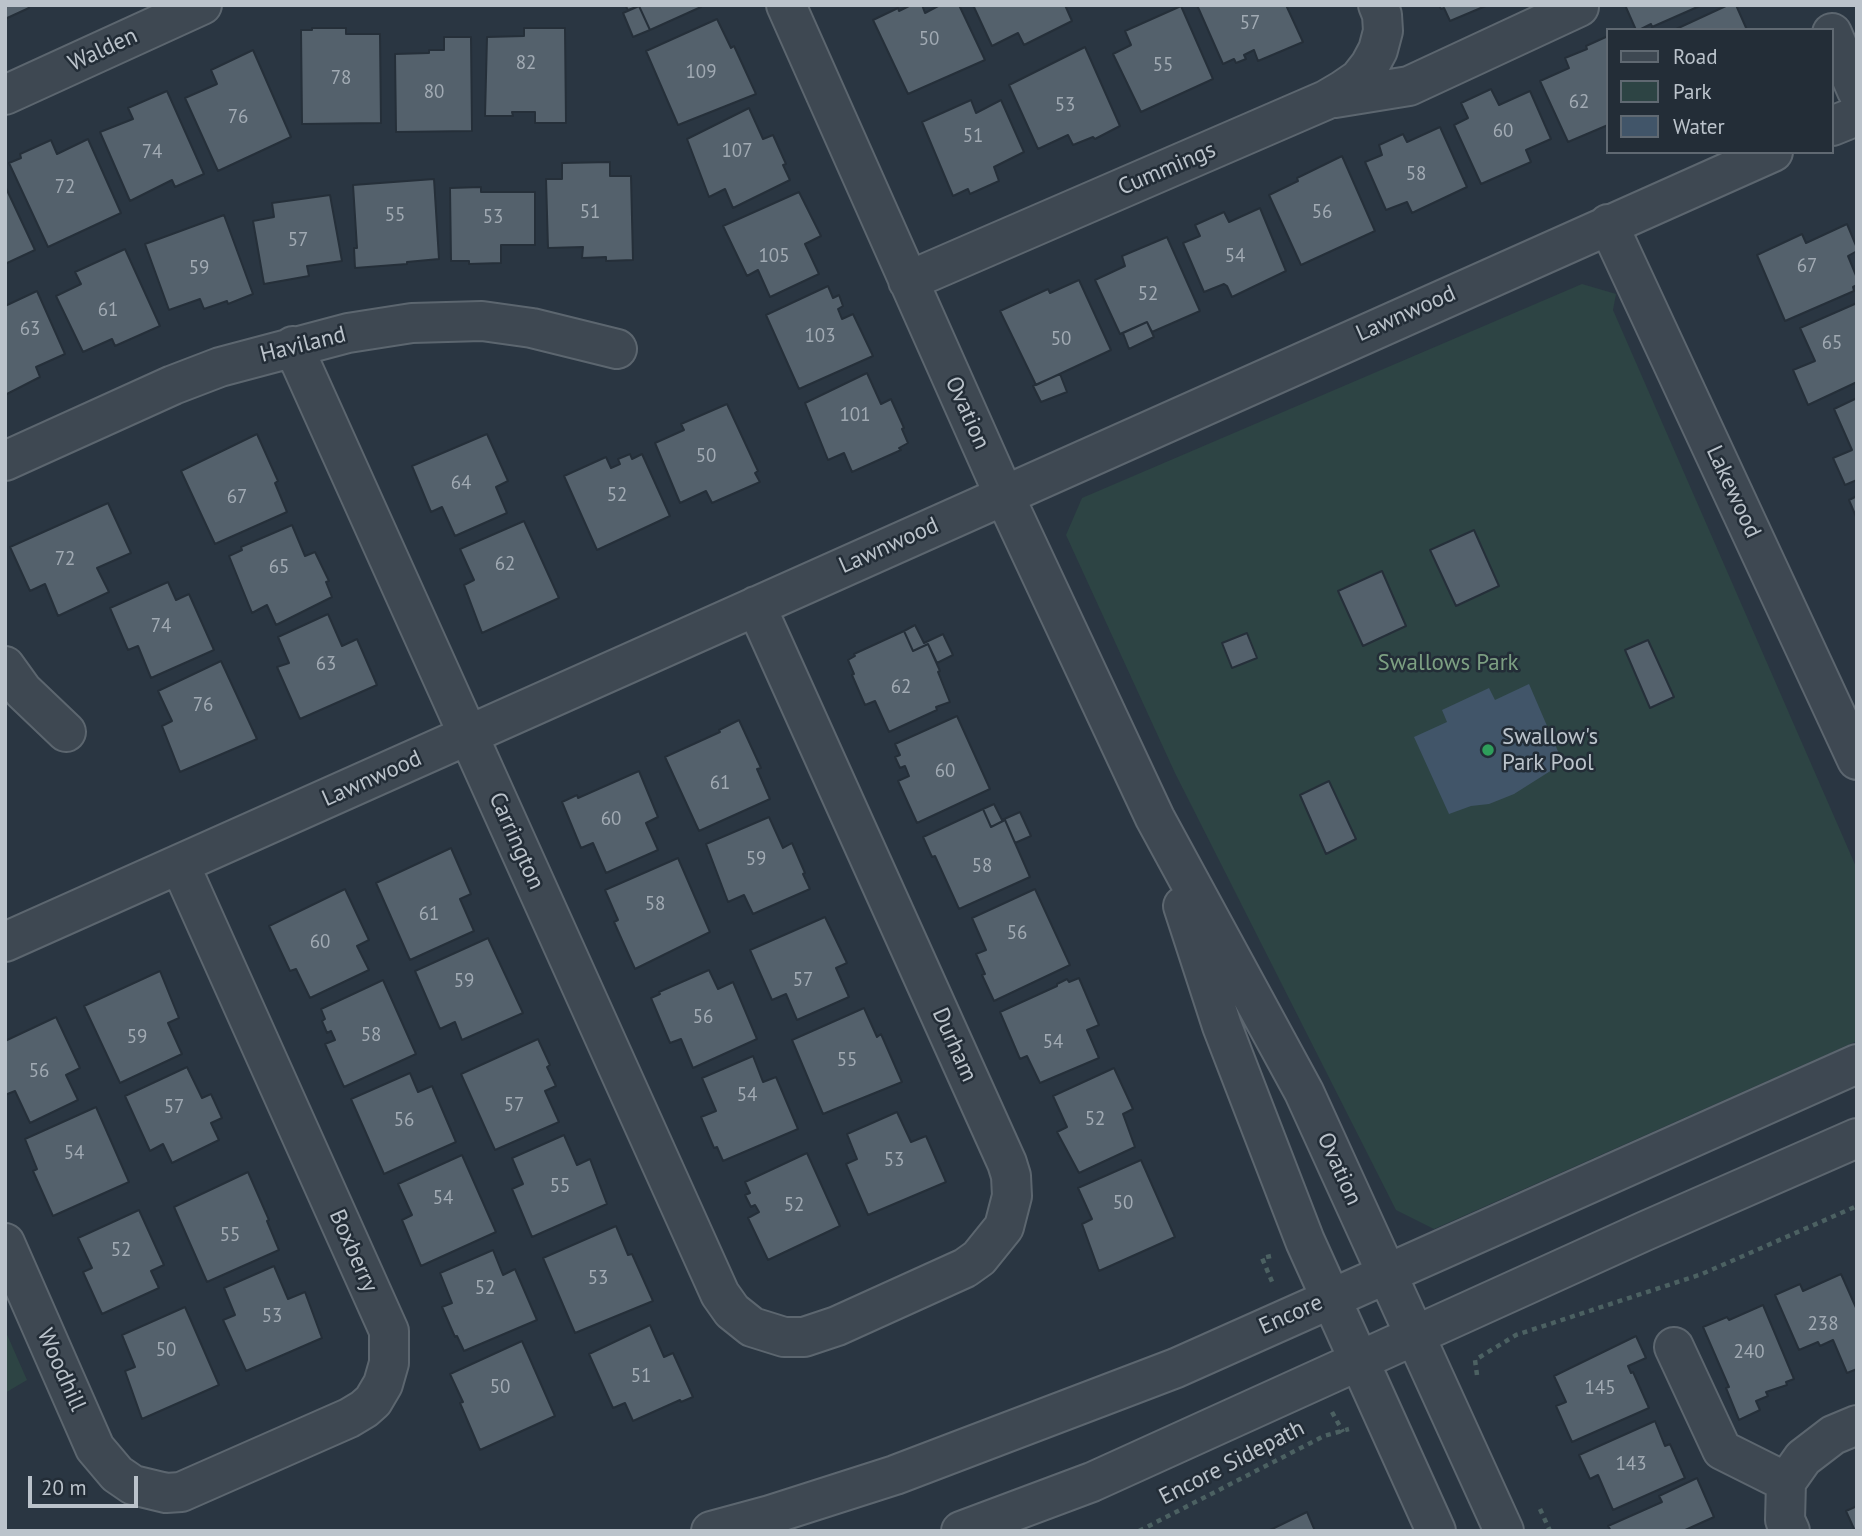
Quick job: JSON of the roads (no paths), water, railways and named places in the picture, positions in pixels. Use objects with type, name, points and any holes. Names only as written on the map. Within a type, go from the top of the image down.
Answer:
[{"type":"street","name":"Walden","points":[[5,95],[202,5]]},
{"type":"street","name":"Ovation","points":[[786,5],[1004,495],[1154,818],[1304,1092],[1504,1531]]},
{"type":"street","points":[[1820,5],[1831,28]]},
{"type":"street","points":[[1326,100],[1409,86],[1578,7]]},
{"type":"street","name":"Cummings","points":[[908,281],[1326,100],[1359,79],[1370,65],[1378,50],[1383,31],[1380,10]]},
{"type":"street","points":[[1834,36],[1857,91]]},
{"type":"street","points":[[1834,125],[1857,116]]},
{"type":"street","name":"Lawnwood","points":[[5,942],[1768,154]]},
{"type":"street","name":"Lakewood","points":[[1608,224],[1857,760]]},
{"type":"street","name":"Haviland","points":[[5,461],[173,385],[220,367],[328,337],[385,327],[460,321],[514,324],[617,349]]},
{"type":"street","name":"Carrington","points":[[293,346],[720,1294],[732,1311],[751,1327]]},
{"type":"street","name":"Durham","points":[[751,1327],[786,1337],[804,1337],[820,1333],[965,1268],[979,1258],[1003,1230],[1012,1196],[1011,1176],[1004,1155],[756,606]]},
{"type":"street","points":[[5,666],[23,691],[65,733]]},
{"type":"street","name":"Ovation","points":[[1154,818],[1222,1026],[1305,1241],[1436,1531]]},
{"type":"street","name":"Boxberry","points":[[133,1485],[166,1493],[181,1492],[349,1418],[373,1401],[383,1384],[389,1363],[389,1331],[180,865]]},
{"type":"street","name":"Encore","points":[[711,1531],[895,1475],[1176,1368],[1857,1064]]},
{"type":"street","points":[[961,1531],[1092,1482],[1857,1138]]},
{"type":"street","name":"Woodhill","points":[[5,1243],[95,1448],[117,1474],[133,1485]]},
{"type":"street","points":[[1674,1347],[1722,1450],[1794,1470]]},
{"type":"street","points":[[1790,1531],[1785,1520],[1794,1470],[1833,1435],[1857,1424]]},
{"type":"water","name":"Swallow's Park Pool","points":[[1529,684],[1563,763],[1514,794],[1489,804],[1471,806],[1449,814],[1414,737],[1447,722],[1442,710],[1489,688],[1495,700]]},
{"type":"place","name":"Swallow's Park Pool","points":[[1488,750]]},
{"type":"park label","name":"Swallows Park","points":[[1448,663]]}]
